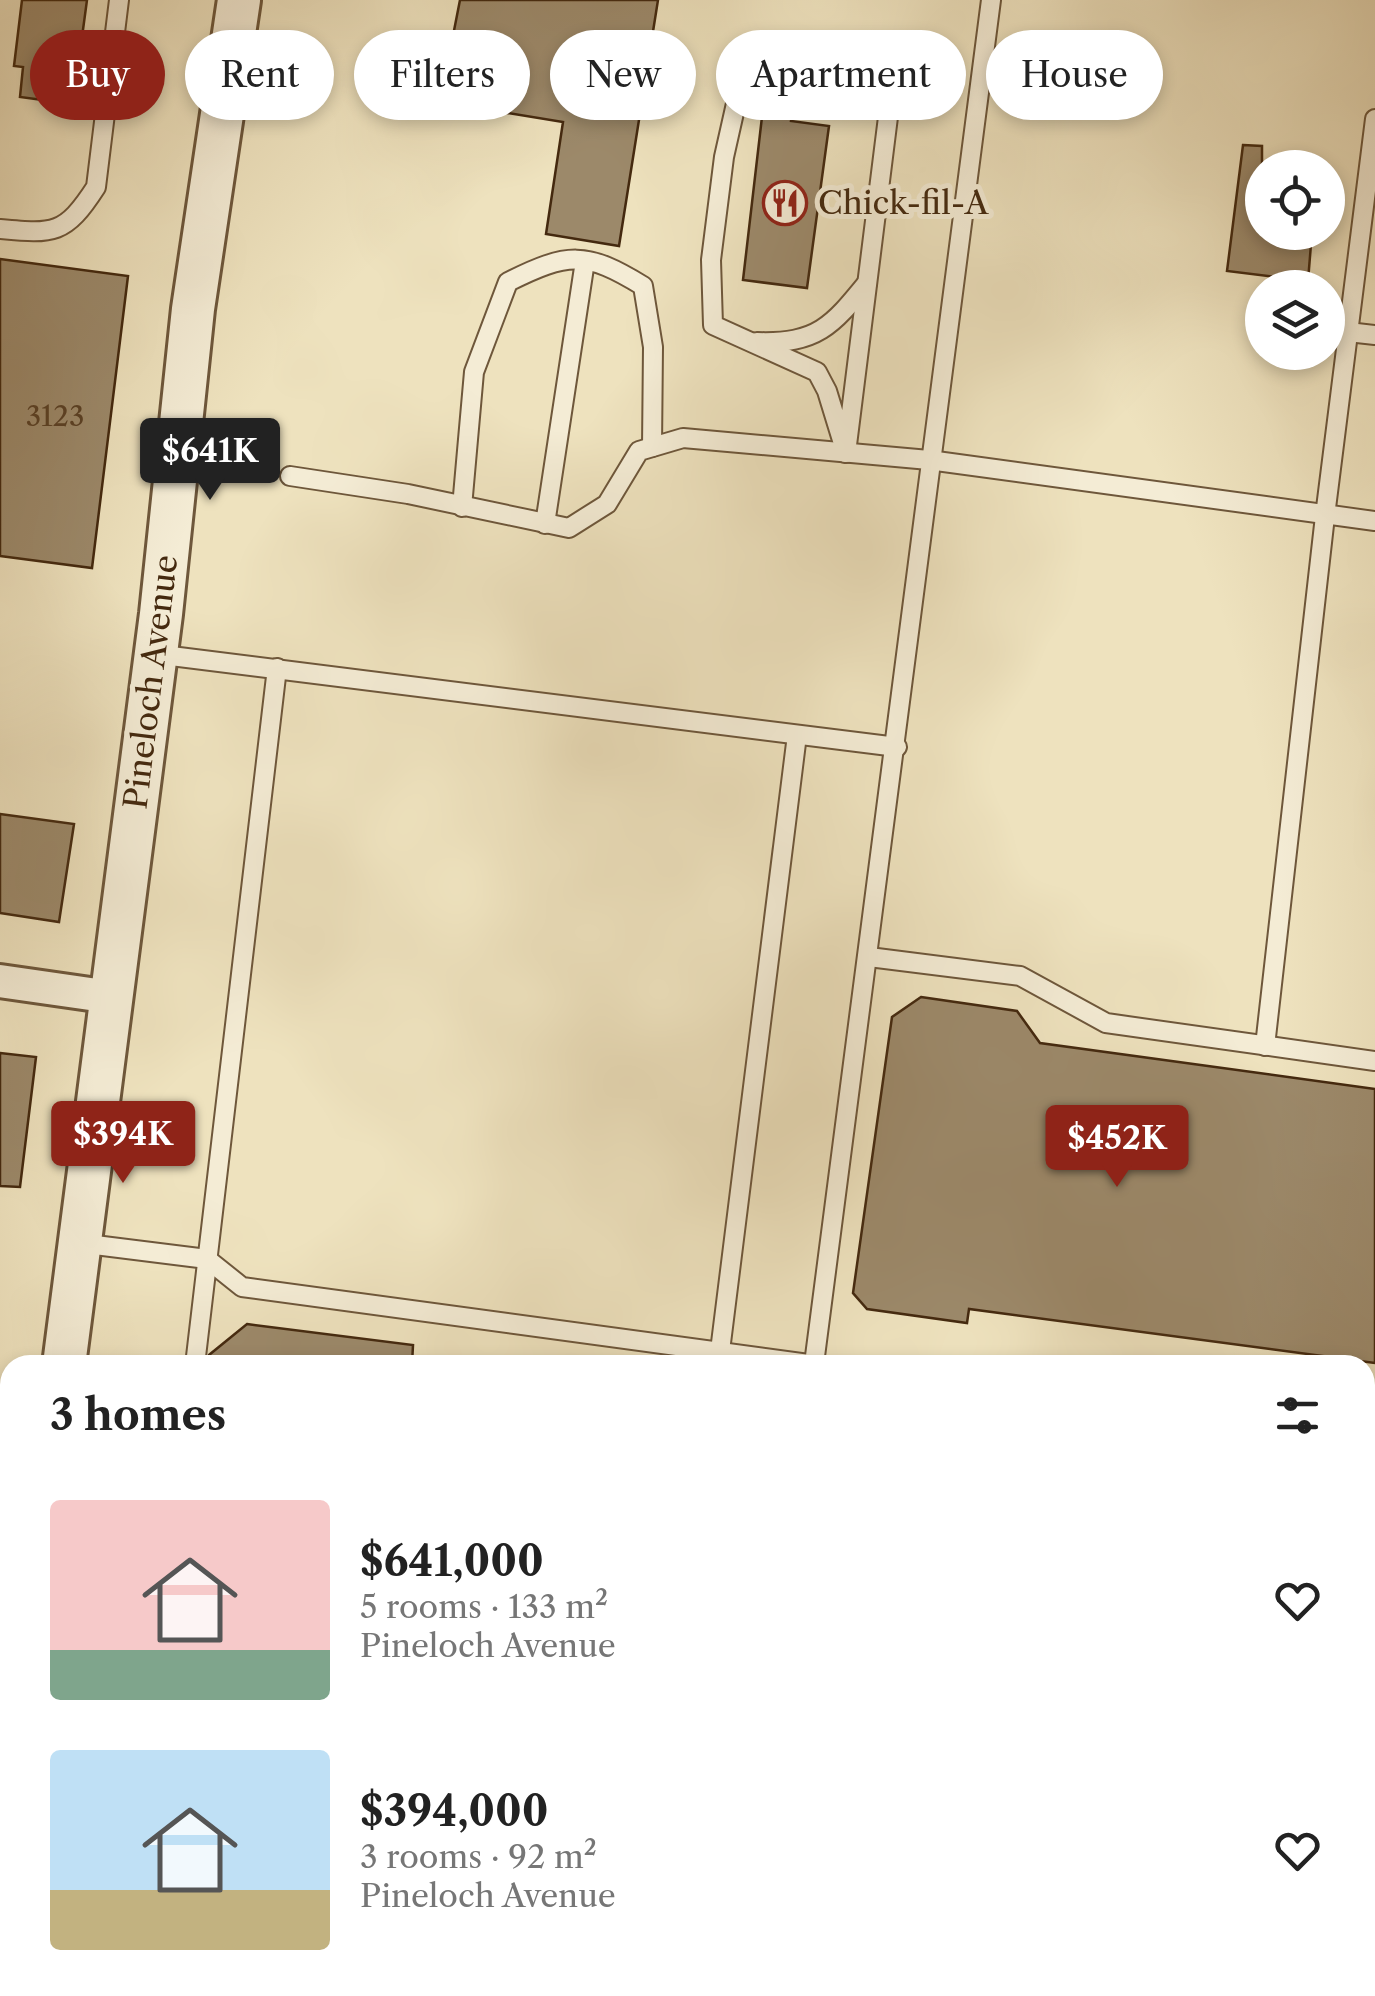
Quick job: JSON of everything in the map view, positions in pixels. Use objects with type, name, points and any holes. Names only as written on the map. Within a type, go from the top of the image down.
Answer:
[{"type":"street","name":"Pineloch Avenue","points":[[65,1355],[155,654],[193,309],[239,0]]},
{"type":"street","points":[[0,981],[111,997]]},
{"type":"lane","points":[[0,229],[42,233],[60,230],[81,210],[96,187],[119,0]]},
{"type":"lane","points":[[816,1355],[896,747],[928,460],[991,0]]},
{"type":"lane","points":[[777,46],[829,48],[845,55],[878,71],[890,100],[846,453],[827,391],[817,372],[713,325],[710,260],[724,157],[742,77],[777,46]]},
{"type":"lane","points":[[1265,1046],[1324,516],[1348,332],[1368,236],[1375,119]]},
{"type":"lane","points":[[462,508],[474,372],[508,282],[550,260],[602,261],[643,286],[653,347],[652,447]]},
{"type":"lane","points":[[545,524],[585,261]]},
{"type":"lane","points":[[751,342],[812,335],[832,326],[868,282]]},
{"type":"lane","points":[[1348,332],[1375,336]]},
{"type":"lane","points":[[290,476],[408,494],[570,528],[607,504],[639,451],[683,438],[928,460],[1375,522]]},
{"type":"lane","points":[[155,654],[896,747]]},
{"type":"lane","points":[[196,1355],[277,668]]},
{"type":"lane","points":[[720,1351],[797,735]]},
{"type":"lane","points":[[869,957],[1020,976],[1106,1023],[1375,1062]]},
{"type":"lane","points":[[79,1242],[207,1259],[242,1287],[749,1355]]},
{"type":"building","points":[[22,0],[87,0],[83,30],[30,30],[30,98],[20,97],[23,67],[14,66]]},
{"type":"building","points":[[460,0],[658,0],[653,30],[550,30],[550,120],[530,117],[530,30],[454,30]]},
{"type":"building","points":[[551,120],[639,120],[619,246],[546,234],[563,122]]},
{"type":"building","name":"Chick-fil-A","points":[[762,120],[829,126],[807,288],[743,280]]},
{"type":"building","points":[[1243,145],[1262,146],[1262,150],[1245,150],[1245,250],[1311,250],[1309,270],[1227,271]]},
{"type":"building","points":[[0,259],[128,276],[92,568],[0,556]]},
{"type":"building","points":[[0,814],[74,824],[59,922],[0,913]]},
{"type":"building","points":[[921,997],[1017,1011],[1040,1043],[1375,1089],[1375,1355],[1315,1355],[969,1309],[967,1323],[867,1309],[853,1293],[892,1017]]},
{"type":"building","points":[[0,1053],[36,1057],[20,1187],[0,1186]]},
{"type":"building","points":[[247,1324],[413,1345],[412,1355],[209,1355]]},
{"type":"place","name":"Chick-fil-A","points":[[785,203]]}]
